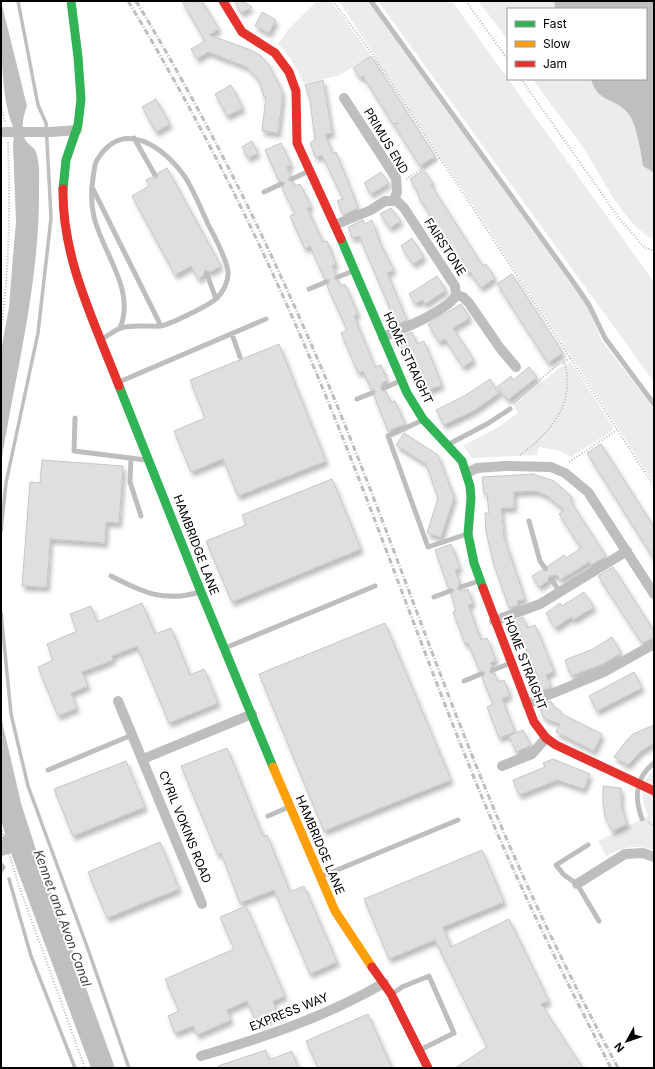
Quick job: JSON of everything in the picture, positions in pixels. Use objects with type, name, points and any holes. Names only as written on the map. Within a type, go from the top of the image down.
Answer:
[{"type":"street","name":"HAMBRIDGE LANE","points":[[72,1],[80,86],[80,113],[78,130],[67,158],[64,172],[64,214],[69,255],[76,277],[201,592],[319,877],[335,911],[391,994],[428,1068]]},
{"type":"street","name":"HOME STRAIGHT","points":[[223,1],[242,32],[275,53],[290,72],[296,91],[297,143],[355,270],[407,393],[424,419],[462,461],[467,473],[471,498],[468,534],[470,550],[494,621],[534,722],[546,738],[556,745],[654,791]]},
{"type":"street","name":"PRIMUS END","points":[[344,98],[397,183],[397,192],[394,200]]},
{"type":"street","points":[[7,132],[51,132],[78,130]]},
{"type":"street","points":[[335,225],[371,210],[385,201],[394,200]]},
{"type":"street","name":"FAIRSTONE","points":[[383,337],[423,320],[450,302],[456,295],[455,286],[404,208],[394,200]]},
{"type":"street","points":[[456,295],[463,297],[469,302],[500,348],[516,367]]},
{"type":"street","points":[[467,473],[477,468],[505,466],[551,467],[578,482],[588,492],[627,550],[654,594]]},
{"type":"street","points":[[494,621],[540,604],[627,550]]},
{"type":"street","points":[[527,704],[604,672],[654,644]]},
{"type":"street","name":"CYRIL VOKINS ROAD","points":[[118,701],[202,904]]},
{"type":"street","points":[[143,759],[252,714]]},
{"type":"street","points":[[502,766],[532,754],[546,738]]},
{"type":"street","points":[[577,884],[625,854],[643,853],[654,857]]},
{"type":"street","name":"EXPRESS WAY","points":[[201,1056],[262,1038],[312,1020],[384,983]]},
{"type":"lane","points":[[371,1],[574,283],[588,305],[605,338],[654,404]]},
{"type":"lane","points":[[101,340],[120,328],[161,326],[202,308],[216,299],[224,289],[228,271],[218,244],[185,178],[167,156],[152,144],[134,138],[121,139],[105,150],[96,162],[92,187],[94,218],[104,247],[120,280],[125,304],[125,316],[120,328]]},
{"type":"lane","points":[[134,138],[154,175]]},
{"type":"lane","points":[[292,179],[309,171]]},
{"type":"lane","points":[[264,192],[281,184]]},
{"type":"lane","points":[[92,187],[161,326]]},
{"type":"lane","points":[[338,277],[355,270]]},
{"type":"lane","points":[[207,274],[216,299]]},
{"type":"lane","points":[[309,289],[326,282]]},
{"type":"lane","points":[[118,382],[266,318]]},
{"type":"lane","points":[[232,334],[240,357]]},
{"type":"lane","points":[[384,388],[402,380]]},
{"type":"lane","points":[[357,399],[372,393]]},
{"type":"lane","points":[[448,444],[487,424],[510,409]]},
{"type":"lane","points":[[75,418],[74,451],[149,460]]},
{"type":"lane","points":[[424,419],[388,436],[428,547],[468,534]]},
{"type":"lane","points":[[131,458],[130,482],[141,516]]},
{"type":"lane","points":[[529,521],[540,562],[545,568]]},
{"type":"lane","points":[[111,576],[141,591],[159,596],[178,598],[201,592]]},
{"type":"lane","points":[[551,578],[560,592]]},
{"type":"lane","points":[[461,587],[480,580]]},
{"type":"lane","points":[[224,648],[375,586]]},
{"type":"lane","points":[[434,597],[450,591]]},
{"type":"lane","points":[[493,670],[511,663]]},
{"type":"lane","points":[[464,681],[481,674]]},
{"type":"lane","points":[[48,770],[132,735]]},
{"type":"lane","points":[[642,818],[636,796],[638,784],[647,768],[654,763]]},
{"type":"lane","points":[[268,816],[290,806]]},
{"type":"lane","points":[[319,877],[458,820]]},
{"type":"lane","points":[[588,845],[556,864],[564,875],[577,884],[599,921]]},
{"type":"lane","points":[[391,994],[402,987],[429,976],[454,1033],[420,1050]]},
{"type":"path","points":[[333,1],[373,55],[654,486]]},
{"type":"path","points":[[466,1],[507,59]]},
{"type":"path","points":[[522,80],[619,218],[644,247],[654,252]]},
{"type":"path","points":[[1,106],[7,132],[10,236],[7,287],[1,329]]},
{"type":"path","points":[[397,183],[404,181],[440,157]]},
{"type":"path","points":[[510,409],[512,404],[557,365],[570,358]]},
{"type":"path","points":[[505,466],[537,443],[557,418],[564,404],[566,388],[567,370],[564,362]]},
{"type":"path","points":[[558,470],[617,430]]},
{"type":"path","points":[[1,828],[15,872],[85,1068]]},
{"type":"shaded area","points":[[1,1],[27,106],[23,119],[23,133],[26,141],[36,152],[39,174],[36,258],[26,326],[1,463],[1,351],[9,307],[16,222],[13,144],[15,131],[6,104],[2,69]]},
{"type":"shaded area","points":[[317,1],[331,1],[371,56],[340,75],[304,84],[290,58],[278,44],[288,30]]},
{"type":"shaded area","points":[[339,1],[369,1],[589,309],[601,339],[654,409],[654,483]]},
{"type":"shaded area","points":[[378,1],[452,1],[507,78],[507,80],[509,80],[654,282],[654,382]]},
{"type":"shaded area","points":[[478,1],[554,1],[555,8],[507,8],[507,39]]},
{"type":"shaded area","points":[[554,1],[654,1],[654,173],[643,166],[638,137],[630,116],[622,107],[602,96],[594,87],[591,80],[647,80],[647,8],[555,8]]},
{"type":"shaded area","points":[[534,80],[591,80],[594,87],[602,96],[622,107],[627,112],[633,122],[643,166],[654,173],[654,240],[642,232],[622,210],[613,198],[582,146]]},
{"type":"shaded area","points":[[571,362],[613,427],[612,431],[571,457],[557,450],[539,447],[537,455],[472,458],[463,446],[497,428],[518,413],[514,406],[558,369]]},
{"type":"shaded area","points":[[1,717],[21,803],[38,856],[115,1068],[91,1068],[11,853],[2,856],[2,862],[6,867],[1,875],[1,839],[5,834],[1,820]]},
{"type":"shaded area","points":[[654,770],[654,850],[641,847],[630,847],[618,850],[606,856],[598,841],[648,816],[644,804],[643,792],[649,775]]},
{"type":"building","points":[[182,1],[202,1],[219,29],[209,35],[251,50],[261,56],[269,65],[282,91],[278,133],[262,131],[266,96],[264,97],[259,80],[247,67],[208,52],[197,59],[191,49],[205,41]]},
{"type":"building","points":[[234,1],[242,1],[252,7],[241,13]]},
{"type":"building","points":[[262,12],[276,20],[269,33],[255,26]]},
{"type":"building","points":[[371,56],[435,156],[420,166],[394,125],[399,123],[393,124],[363,76],[360,78],[353,68]]},
{"type":"building","points":[[323,80],[332,133],[325,134],[333,154],[336,152],[358,208],[343,215],[337,201],[343,199],[322,155],[316,158],[310,143],[315,140],[310,100],[305,85]]},
{"type":"building","points":[[231,85],[243,108],[227,116],[215,94]]},
{"type":"building","points":[[156,99],[170,124],[156,132],[142,107]]},
{"type":"building","points":[[252,141],[258,153],[248,158],[242,147]]},
{"type":"building","points":[[281,143],[291,165],[287,167],[290,175],[288,180],[294,183],[295,186],[300,184],[311,206],[307,208],[323,242],[327,241],[336,264],[332,266],[336,274],[334,279],[339,281],[341,286],[345,284],[358,314],[354,316],[375,367],[381,365],[387,380],[382,383],[381,390],[386,392],[391,403],[395,401],[405,424],[388,431],[374,396],[376,391],[371,389],[363,371],[358,373],[341,333],[347,330],[327,286],[330,280],[324,278],[310,246],[305,249],[290,216],[295,214],[282,188],[285,183],[279,181],[265,150]]},
{"type":"building","points":[[167,168],[221,266],[210,272],[205,270],[203,276],[198,279],[191,266],[175,275],[132,196],[149,186],[146,180],[151,177],[157,179],[158,173]]},
{"type":"building","points":[[424,170],[433,184],[431,185],[483,266],[486,264],[495,278],[481,288],[470,272],[468,273],[418,196],[419,195],[410,179]]},
{"type":"building","points":[[381,172],[389,183],[371,194],[364,183]]},
{"type":"building","points":[[391,208],[401,221],[390,228],[380,214]]},
{"type":"building","points":[[363,220],[365,224],[372,220],[380,243],[394,270],[387,273],[407,320],[392,326],[386,313],[391,311],[359,236],[352,238],[348,227]]},
{"type":"building","points":[[412,238],[424,257],[413,264],[401,246]]},
{"type":"building","points":[[512,274],[563,353],[548,363],[497,284]]},
{"type":"building","points":[[437,276],[446,290],[425,304],[423,300],[415,303],[409,294]]},
{"type":"building","points":[[461,304],[470,318],[453,328],[474,360],[463,367],[445,339],[439,342],[428,324]]},
{"type":"building","points":[[412,332],[417,344],[424,341],[442,385],[426,391],[408,348],[402,350],[397,338]]},
{"type":"building","points":[[279,344],[326,461],[238,496],[223,459],[191,472],[174,431],[205,418],[190,380]]},
{"type":"building","points":[[529,367],[537,377],[508,400],[497,387],[511,376],[513,380]]},
{"type":"building","points":[[490,379],[499,393],[475,410],[444,425],[436,410],[466,395]]},
{"type":"building","points":[[404,433],[438,455],[454,497],[441,537],[427,533],[438,498],[426,464],[396,445]]},
{"type":"building","points":[[601,444],[654,527],[654,559],[587,453]]},
{"type":"building","points":[[42,460],[123,466],[119,523],[106,522],[105,543],[50,539],[47,587],[22,586],[30,482],[40,483]]},
{"type":"building","points":[[533,474],[554,481],[572,497],[570,500],[606,556],[591,565],[589,562],[560,580],[557,575],[549,576],[548,581],[539,587],[532,576],[542,570],[547,571],[548,566],[564,555],[566,558],[581,548],[559,514],[564,510],[546,495],[536,491],[514,492],[514,508],[501,508],[504,538],[525,599],[517,601],[518,605],[509,608],[493,562],[486,531],[485,513],[489,513],[487,494],[484,494],[482,477]]},
{"type":"building","points":[[332,479],[361,549],[232,602],[206,541],[246,525],[242,515]]},
{"type":"building","points":[[451,544],[460,568],[455,570],[460,583],[457,589],[461,591],[468,589],[473,603],[468,605],[481,640],[487,638],[496,660],[490,663],[492,666],[489,672],[495,674],[498,682],[504,680],[510,695],[502,699],[515,732],[499,738],[487,707],[493,704],[482,678],[485,673],[479,670],[468,643],[465,644],[453,612],[456,611],[451,595],[454,590],[448,587],[435,550]]},
{"type":"building","points":[[613,567],[654,631],[654,638],[642,643],[598,576]]},
{"type":"building","points":[[584,592],[594,607],[573,620],[571,617],[555,628],[546,613],[560,603],[562,606]]},
{"type":"building","points":[[142,603],[155,634],[171,628],[190,675],[204,669],[218,703],[169,723],[137,646],[112,656],[113,660],[82,672],[88,686],[71,693],[77,708],[58,716],[38,667],[53,660],[47,644],[77,631],[70,614],[91,606],[97,622]]},
{"type":"building","points":[[523,617],[527,628],[535,625],[554,671],[546,675],[551,687],[535,693],[530,680],[538,677],[519,632],[513,635],[508,623]]},
{"type":"building","points":[[385,623],[451,780],[324,831],[259,674]]},
{"type":"building","points":[[612,637],[621,653],[603,664],[571,676],[565,660],[593,649]]},
{"type":"building","points":[[634,672],[642,688],[597,711],[589,696]]},
{"type":"building","points":[[551,701],[554,707],[561,711],[560,713],[602,734],[594,751],[556,732],[560,724],[544,718],[539,706]]},
{"type":"building","points":[[654,725],[654,743],[641,751],[628,765],[614,757],[633,734]]},
{"type":"building","points":[[523,730],[531,745],[516,752],[509,736]]},
{"type":"building","points":[[227,748],[263,836],[267,835],[290,892],[304,886],[337,962],[310,974],[274,890],[240,903],[221,853],[218,855],[181,766]]},
{"type":"building","points":[[553,759],[590,774],[584,789],[557,780],[519,795],[513,780],[545,767],[543,763]]},
{"type":"building","points":[[126,761],[145,807],[73,836],[54,789]]},
{"type":"building","points":[[603,786],[621,788],[621,806],[627,824],[612,831],[605,817]]},
{"type":"building","points":[[160,842],[179,889],[107,918],[88,872]]},
{"type":"building","points":[[482,850],[504,902],[443,927],[451,947],[509,919],[549,1001],[541,1004],[583,1068],[455,1068],[487,1047],[435,940],[389,959],[364,899]]},
{"type":"building","points":[[246,906],[285,996],[273,1001],[278,1015],[257,1024],[247,1001],[227,1010],[231,1020],[197,1035],[193,1026],[175,1033],[168,1016],[179,1011],[165,979],[234,949],[220,917]]},
{"type":"building","points":[[368,1014],[392,1068],[318,1068],[306,1041]]},
{"type":"building","points":[[266,1050],[269,1060],[292,1051],[298,1068],[218,1068],[218,1066]]},
{"type":"waterway","points":[[1,531],[6,483],[38,333],[51,218],[46,123],[38,105],[18,1]]},
{"type":"waterway","name":"Kennet and Avon Canal","points":[[1,612],[11,714],[28,786],[89,952],[129,1068]]},
{"type":"waterway","points":[[9,879],[31,956],[75,1068]]},
{"type":"railway","points":[[128,1],[178,88],[225,176],[248,221],[290,312],[355,468],[484,802],[545,936],[611,1068]]},
{"type":"railway","points":[[136,1],[209,130],[275,263],[338,408],[445,686],[504,832],[550,934],[583,1002],[618,1068]]},
{"type":"traffic: fast","points":[[63,189],[66,160],[78,125],[81,99],[78,57],[71,1]]},
{"type":"traffic: fast","points":[[341,239],[407,393],[423,419],[462,461],[470,486],[471,498],[468,534],[474,563],[483,588]]},
{"type":"traffic: fast","points":[[119,386],[273,767]]},
{"type":"traffic: slow","points":[[273,767],[335,911],[372,967]]},
{"type":"traffic: jam","points":[[223,1],[242,32],[275,53],[289,72],[296,91],[297,143],[341,239]]},
{"type":"traffic: jam","points":[[63,189],[64,215],[74,265],[90,314],[119,386]]},
{"type":"traffic: jam","points":[[483,588],[534,722],[546,738],[556,745],[654,791]]},
{"type":"traffic: jam","points":[[372,967],[391,994],[428,1068]]}]
